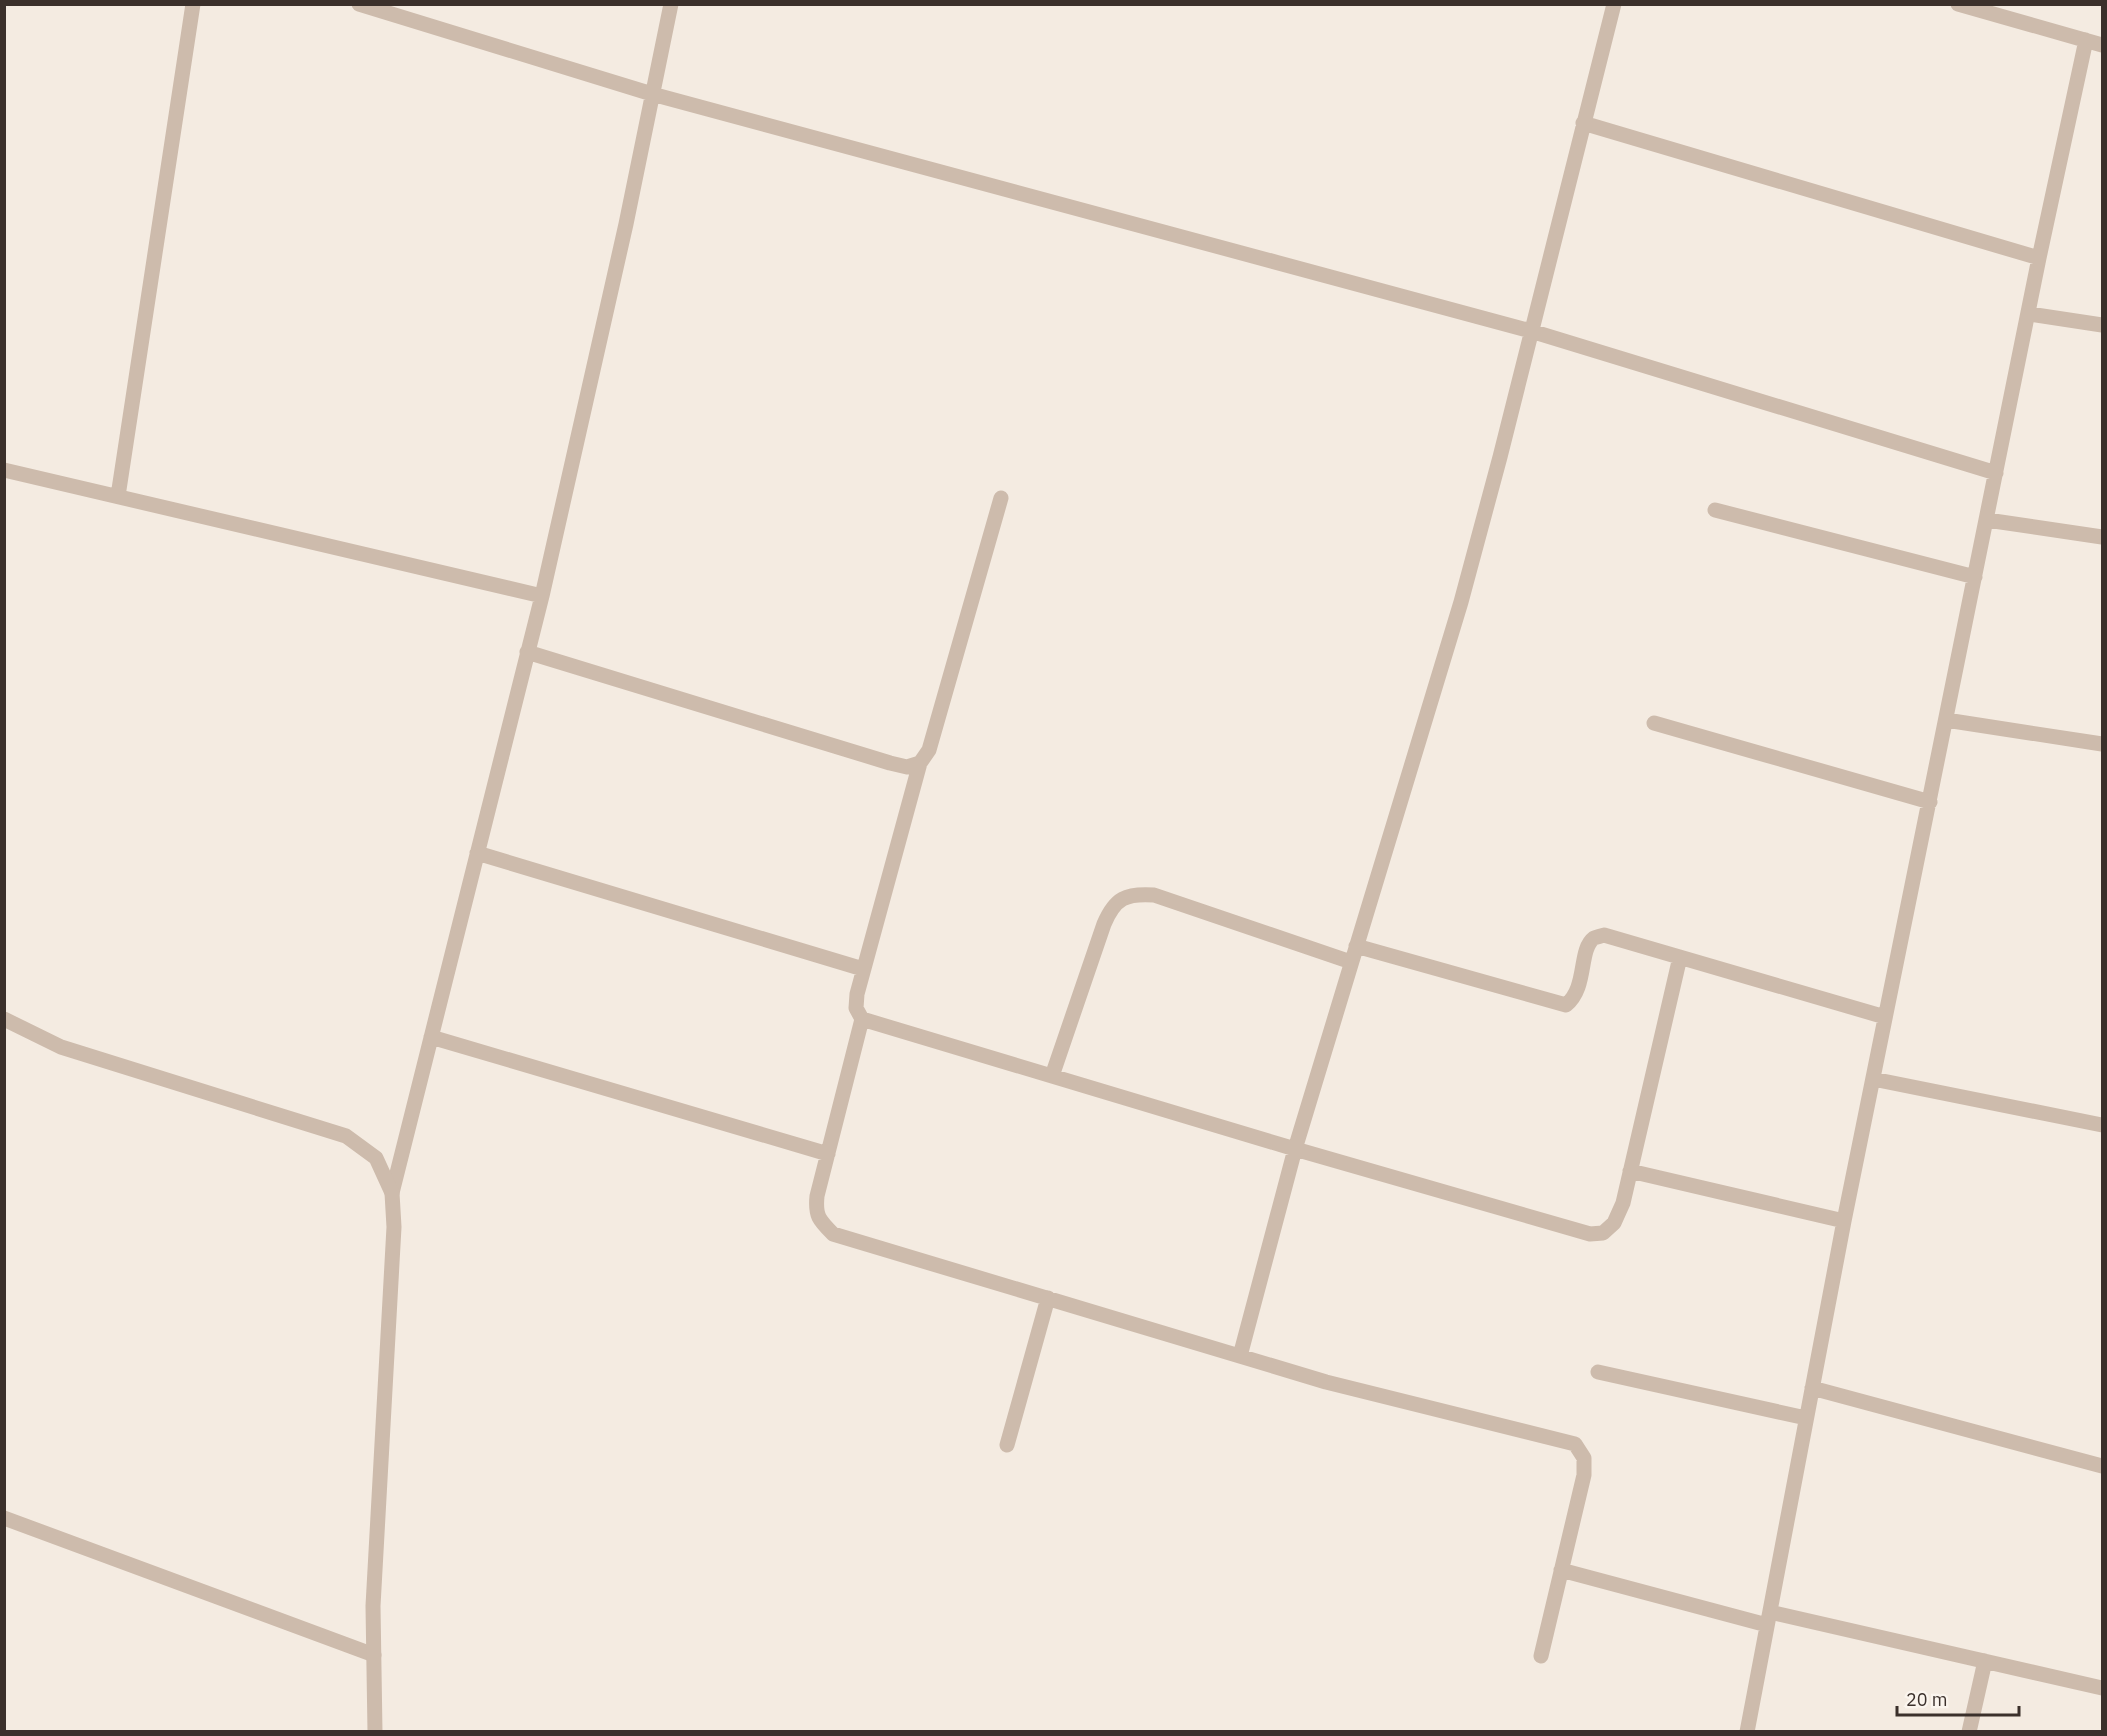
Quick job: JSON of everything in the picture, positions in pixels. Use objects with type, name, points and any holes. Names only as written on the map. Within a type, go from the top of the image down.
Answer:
[{"type":"street","points":[[118,496],[193,4]]},
{"type":"street","points":[[359,4],[392,9],[652,94],[1531,331],[1996,473]]},
{"type":"street","points":[[375,1731],[373,1606],[394,1227],[392,1193],[542,596],[623,236],[671,4]]},
{"type":"street","points":[[1240,1356],[1295,1149],[1461,602],[1614,4]]},
{"type":"street","points":[[1958,4],[2103,45]]},
{"type":"street","points":[[1747,1731],[1844,1221],[2085,40]]},
{"type":"street","points":[[1583,123],[2039,258]]},
{"type":"street","points":[[2029,314],[2103,325]]},
{"type":"street","points":[[4,470],[542,596]]},
{"type":"street","points":[[1001,498],[929,750],[920,763],[863,969],[856,1001],[856,1008],[862,1018],[1295,1149],[1590,1234],[1603,1233],[1614,1223],[1623,1203],[1680,957]]},
{"type":"street","points":[[1715,510],[1975,577]]},
{"type":"street","points":[[1987,520],[2103,537]]},
{"type":"street","points":[[527,652],[890,763],[907,767],[920,763]]},
{"type":"street","points":[[1946,720],[2103,744]]},
{"type":"street","points":[[1654,723],[1930,802]]},
{"type":"street","points":[[477,853],[863,969]]},
{"type":"street","points":[[1052,1076],[1104,924],[1110,909],[1122,898],[1138,894],[1154,896],[1351,962]]},
{"type":"street","points":[[1356,946],[1566,1005],[1575,998],[1587,948],[1594,939],[1604,935],[1885,1017]]},
{"type":"street","points":[[862,1018],[817,1196],[816,1210],[821,1222],[833,1234],[1326,1382],[1575,1444],[1584,1458],[1584,1474],[1541,1656]]},
{"type":"street","points":[[4,1019],[61,1047],[346,1136],[376,1158],[392,1193]]},
{"type":"street","points":[[431,1038],[828,1154]]},
{"type":"street","points":[[1873,1078],[2103,1125]]},
{"type":"street","points":[[1630,1170],[1844,1221]]},
{"type":"street","points":[[1007,1445],[1048,1298]]},
{"type":"street","points":[[1598,1372],[1806,1418]]},
{"type":"street","points":[[1812,1388],[2103,1466]]},
{"type":"street","points":[[4,1518],[374,1655]]},
{"type":"street","points":[[1561,1570],[1768,1619],[1985,1661],[2103,1688]]},
{"type":"street","points":[[1970,1731],[1985,1661]]}]
